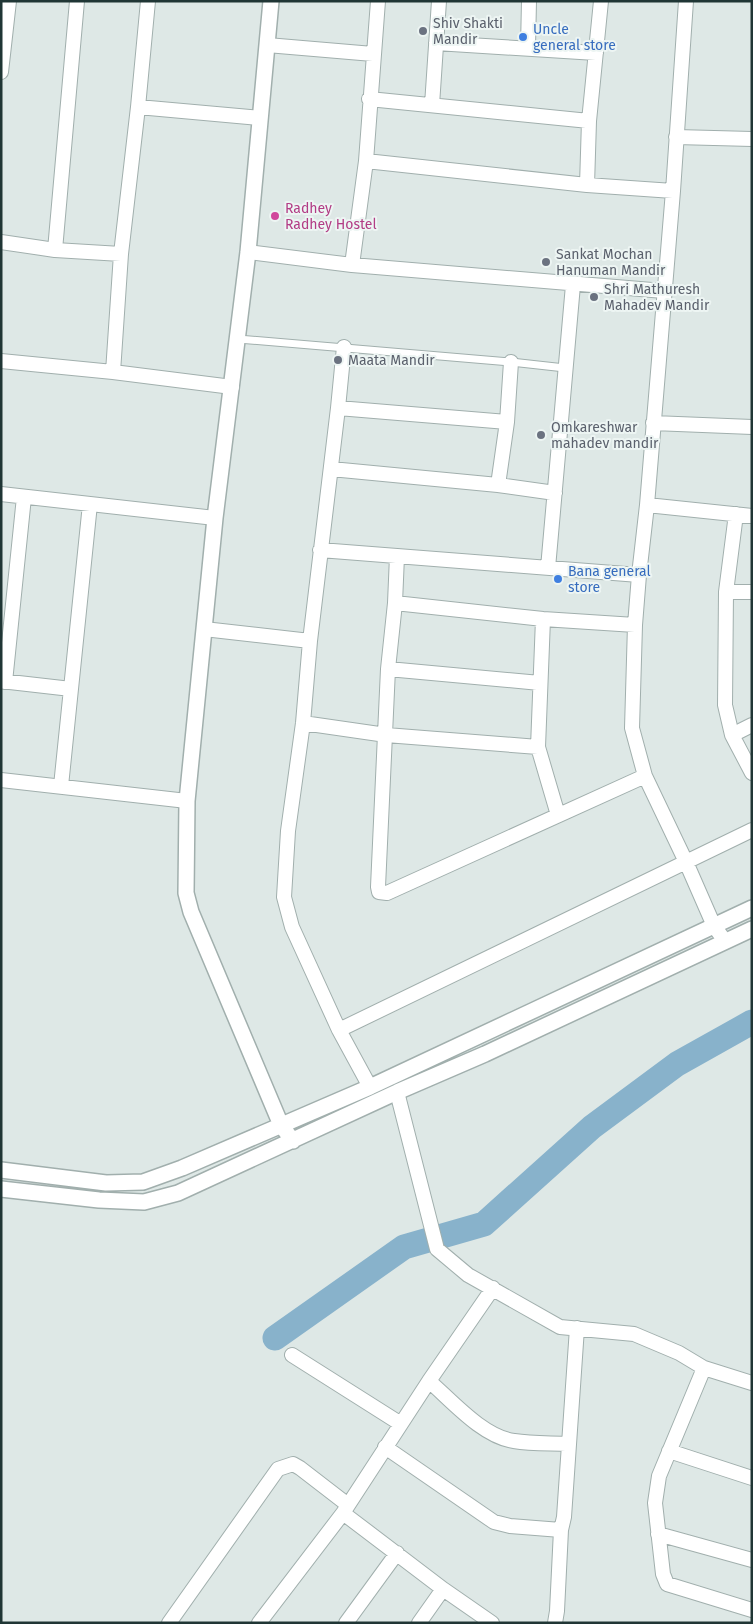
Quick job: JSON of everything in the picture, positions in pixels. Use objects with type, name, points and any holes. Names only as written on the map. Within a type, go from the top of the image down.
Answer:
[{"type":"street","points":[[1,72],[9,1]]},
{"type":"street","points":[[55,250],[77,1]]},
{"type":"street","points":[[113,372],[121,254],[148,1]]},
{"type":"street","points":[[271,1],[248,252],[216,518],[187,801],[186,886],[191,912],[281,1125],[293,1141]]},
{"type":"street","points":[[352,265],[366,160],[378,1]]},
{"type":"street","points":[[432,105],[439,1]]},
{"type":"street","points":[[528,47],[530,1]]},
{"type":"street","points":[[587,185],[590,120],[601,1]]},
{"type":"street","points":[[686,1],[673,191],[647,505],[638,575],[632,728],[645,776],[714,926],[725,941]]},
{"type":"street","points":[[436,43],[528,47],[596,53]]},
{"type":"street","points":[[267,45],[373,54]]},
{"type":"street","points":[[370,99],[590,120]]},
{"type":"street","points":[[138,107],[260,118]]},
{"type":"street","points":[[676,137],[752,139]]},
{"type":"street","points":[[366,160],[587,185],[673,191]]},
{"type":"street","points":[[1,242],[55,250],[121,254]]},
{"type":"street","points":[[248,252],[352,265],[664,291]]},
{"type":"street","points":[[548,568],[573,284]]},
{"type":"street","points":[[344,347],[310,641],[303,723],[288,831],[284,897],[292,927],[339,1030],[370,1087]]},
{"type":"street","points":[[1,360],[232,387]]},
{"type":"street","points":[[498,485],[507,422],[511,362]]},
{"type":"street","points":[[338,408],[507,422]]},
{"type":"street","points":[[653,423],[752,426]]},
{"type":"street","points":[[331,469],[498,485],[555,493]]},
{"type":"street","points":[[1,494],[216,518]]},
{"type":"street","points":[[24,497],[3,681],[71,688]]},
{"type":"street","points":[[61,786],[90,504]]},
{"type":"street","points":[[647,505],[752,516]]},
{"type":"street","points":[[736,514],[726,592],[725,705],[732,735],[752,773]]},
{"type":"street","points":[[320,550],[638,575]]},
{"type":"street","points":[[397,556],[395,603],[388,669],[379,892],[387,893],[645,776]]},
{"type":"street","points":[[726,592],[752,592]]},
{"type":"street","points":[[395,603],[543,619],[635,625]]},
{"type":"street","points":[[543,619],[538,748],[558,815]]},
{"type":"street","points":[[204,629],[310,641]]},
{"type":"street","points":[[388,669],[540,683]]},
{"type":"street","points":[[303,723],[386,734],[538,748]]},
{"type":"street","points":[[732,735],[752,725]]},
{"type":"street","points":[[1,780],[187,801]]},
{"type":"street","points":[[339,1030],[752,830]]},
{"type":"street","points":[[1,1170],[106,1183],[143,1182],[182,1168],[370,1087],[752,908]]},
{"type":"street","points":[[1,1189],[99,1200],[144,1202],[178,1193],[397,1092],[485,1054],[752,929]]},
{"type":"street","points":[[397,1092],[437,1249],[468,1275],[560,1326],[634,1334],[679,1353],[704,1368],[752,1383]]},
{"type":"street","points":[[259,1623],[346,1509],[492,1288]]},
{"type":"street","points":[[555,1623],[558,1611],[561,1530],[564,1517],[578,1328]]},
{"type":"street","points":[[292,1356],[401,1424]]},
{"type":"street","points":[[704,1368],[659,1476],[655,1503],[662,1574],[667,1584],[752,1610]]},
{"type":"street","points":[[429,1381],[484,1429],[500,1437],[513,1441],[569,1444]]},
{"type":"street","points":[[385,1448],[494,1522],[510,1526],[561,1530]]},
{"type":"street","points":[[669,1451],[752,1478]]},
{"type":"street","points":[[169,1623],[278,1469],[293,1464],[300,1468],[397,1553],[443,1589],[492,1623]]},
{"type":"street","points":[[658,1534],[752,1560]]},
{"type":"street","points":[[346,1623],[397,1553]]},
{"type":"street","points":[[419,1623],[443,1589]]},
{"type":"lane","points":[[238,340],[344,347],[565,368]]},
{"type":"waterway","points":[[275,1338],[404,1247],[484,1224],[592,1127],[677,1064],[752,1022]]},
{"type":"place","name":"Shiv Shakti Mandir","points":[[423,31]]},
{"type":"place","name":"Uncle general store","points":[[523,37]]},
{"type":"place","name":"Radhey Radhey Hostel","points":[[275,216]]},
{"type":"place","name":"Sankat Mochan Hanuman Mandir","points":[[546,262]]},
{"type":"place","name":"Shri Mathuresh Mahadev Mandir","points":[[594,297]]},
{"type":"place","name":"Maata Mandir","points":[[338,360]]},
{"type":"place","name":"Omkareshwar mahadev mandir","points":[[541,435]]},
{"type":"place","name":"Bana general store","points":[[558,579]]}]
